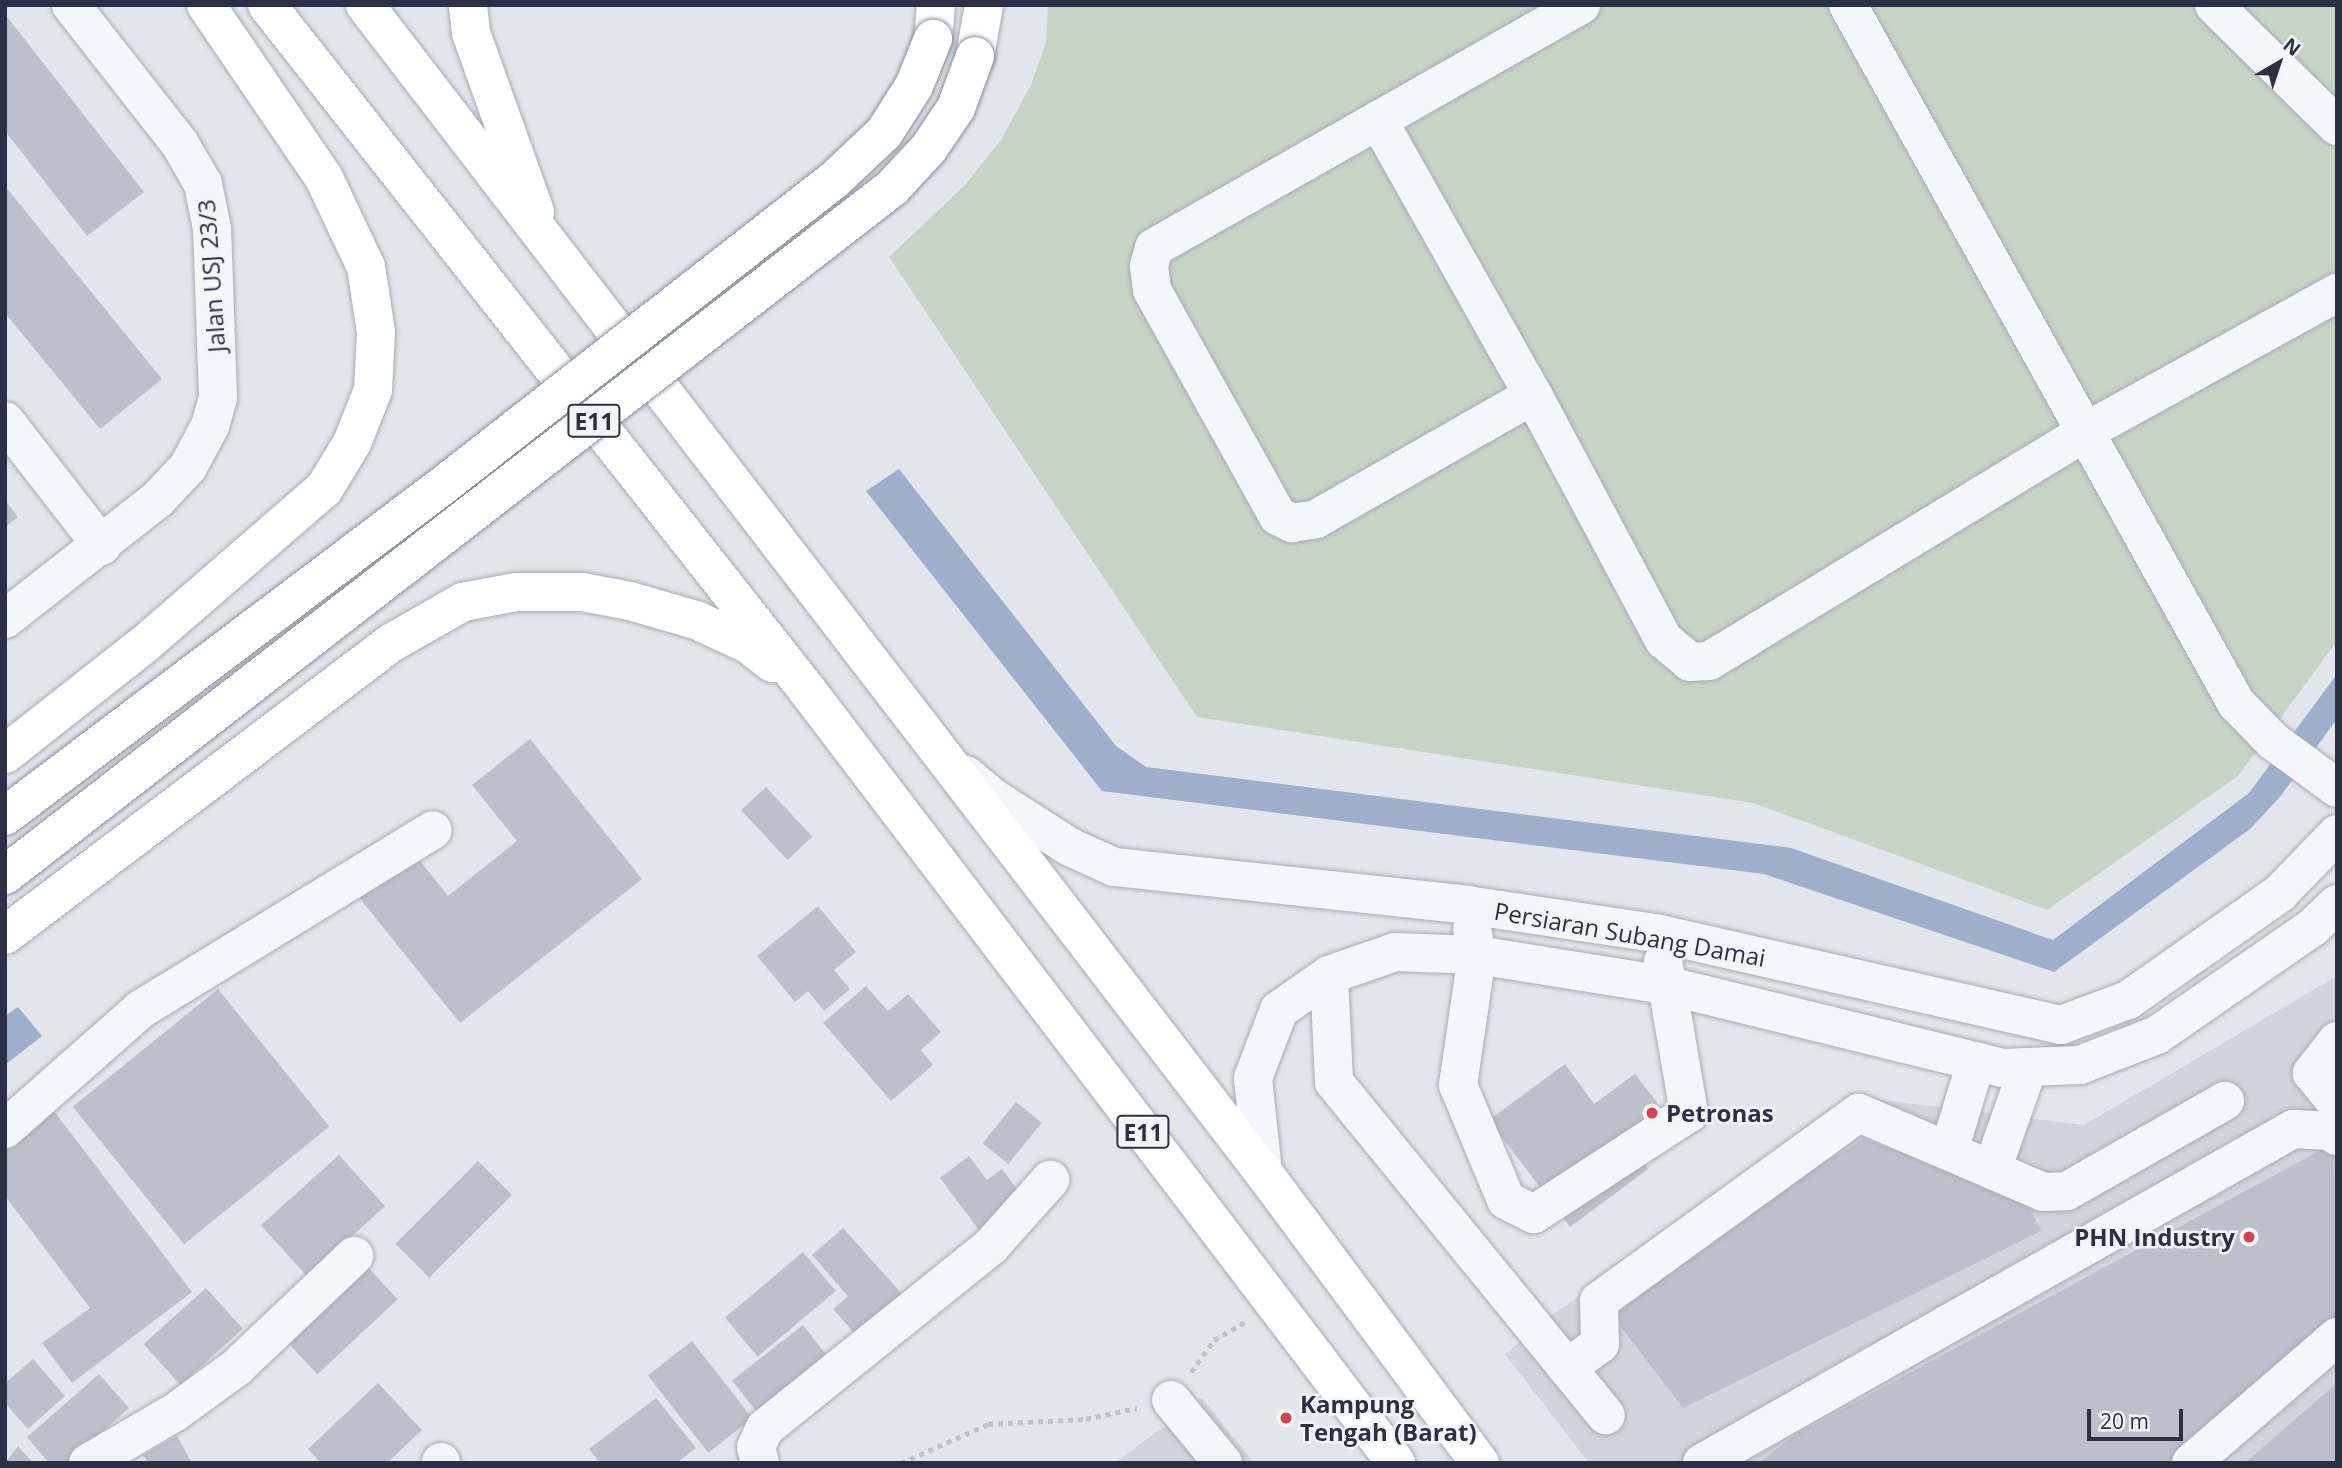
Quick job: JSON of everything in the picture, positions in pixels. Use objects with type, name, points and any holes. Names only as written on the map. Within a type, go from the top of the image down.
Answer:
[{"type":"highway","name":"E11","points":[[267,5],[379,153],[807,690],[1396,1463]]},
{"type":"highway","name":"E11","points":[[365,5],[547,246],[1263,1172],[1480,1463]]},
{"type":"highway","points":[[468,5],[471,33],[547,246]]},
{"type":"highway","points":[[5,875],[892,188],[929,148],[956,108],[975,56],[984,5]]},
{"type":"highway","points":[[216,20],[379,153]]},
{"type":"highway","points":[[5,754],[146,643],[324,489],[352,443],[373,390],[376,332],[366,267],[324,178],[216,20]]},
{"type":"highway","points":[[5,816],[441,487],[833,181],[884,133],[914,86],[934,22]]},
{"type":"highway","points":[[5,935],[391,643],[463,601],[516,592],[582,592],[630,601],[696,620],[748,644],[807,690]]},
{"type":"street","name":"Jalan USJ 23/3","points":[[5,619],[102,547],[157,500],[188,467],[210,426],[218,398],[212,229],[196,167],[71,5]]},
{"type":"street","points":[[1532,396],[1316,519],[1292,523],[1267,504],[1152,290],[1149,266],[1162,240],[1581,5]]},
{"type":"street","points":[[1848,5],[2236,703],[2273,741],[2327,780]]},
{"type":"street","points":[[2214,5],[2337,126]]},
{"type":"street","points":[[1377,120],[1532,396],[1664,640],[1690,662],[1709,662],[1728,652],[2085,432],[2337,293]]},
{"type":"street","points":[[5,421],[102,547]]},
{"type":"street","name":"Persiaran Subang Damai","points":[[935,748],[992,797],[1070,847],[1114,867],[1467,905],[1660,934],[2061,1025],[2129,1000],[2280,893],[2337,834]]},
{"type":"street","points":[[5,1129],[141,1009],[433,830]]},
{"type":"street","name":"Persiaran Subang Damai","points":[[1263,1172],[1253,1077],[1262,1046],[1279,1010],[1329,975],[1395,953],[1477,955],[1665,985],[1976,1062],[2028,1068],[2080,1065],[2157,1035],[2313,927],[2337,904]]},
{"type":"street","points":[[1467,905],[1477,955],[1458,1084],[1506,1200],[1534,1214],[1689,1113],[1665,985],[1660,934]]},
{"type":"street","points":[[1329,975],[1334,1082],[1606,1415]]},
{"type":"street","points":[[2337,1041],[2312,1073],[2337,1104]]},
{"type":"street","points":[[1949,1151],[1976,1062]]},
{"type":"street","points":[[1992,1170],[2028,1068]]},
{"type":"street","points":[[1567,1368],[1600,1344],[1600,1301],[1859,1113],[2043,1192],[2067,1191],[2225,1101]]},
{"type":"street","points":[[1702,1463],[2293,1129],[2331,1131],[2337,1136]]},
{"type":"street","points":[[760,1463],[755,1447],[765,1428],[990,1246],[1050,1180]]},
{"type":"street","points":[[88,1463],[174,1413],[236,1368],[354,1256]]},
{"type":"street","points":[[2192,1463],[2337,1337]]},
{"type":"street","points":[[2226,1463],[2337,1368]]},
{"type":"street","points":[[1171,1400],[1223,1463]]},
{"type":"path","points":[[901,1463],[988,1424],[1086,1419],[1171,1400],[1214,1340],[1275,1303]]},
{"type":"shaded area","points":[[2337,976],[2337,1463],[1589,1463],[1505,1354],[1552,1315],[1866,1098],[2084,1125]]},
{"type":"shaded area","points":[[1202,1398],[1254,1463],[1115,1463]]},
{"type":"green space","points":[[1048,5],[2337,5],[2337,641],[2238,776],[2047,910],[1753,803],[1197,717],[889,257],[965,185],[1001,140],[1031,85],[1046,42]]},
{"type":"water","points":[[899,469],[1116,746],[1146,767],[1791,848],[2053,940],[2249,793],[2337,674],[2337,719],[2279,798],[2250,829],[2054,972],[1764,874],[1102,791],[866,491]]},
{"type":"water","points":[[18,1007],[42,1036],[5,1065],[5,1016]]},
{"type":"building","points":[[5,14],[144,192],[87,236],[5,131]]},
{"type":"building","points":[[5,186],[162,379],[100,429],[5,313]]},
{"type":"building","points":[[5,500],[18,517],[5,527]]},
{"type":"building","points":[[530,739],[642,879],[460,1023],[358,896],[413,852],[448,896],[517,841],[472,785]]},
{"type":"building","points":[[766,787],[812,837],[788,860],[741,810]]},
{"type":"building","points":[[818,906],[856,952],[834,970],[850,989],[824,1011],[808,991],[795,1002],[757,956]]},
{"type":"building","points":[[866,986],[888,1011],[908,994],[941,1032],[921,1050],[933,1065],[891,1101],[823,1023]]},
{"type":"building","points":[[218,989],[329,1127],[184,1244],[73,1107]]},
{"type":"building","points":[[1565,1064],[1594,1104],[1635,1074],[1662,1109],[1624,1137],[1648,1169],[1570,1227],[1489,1120]]},
{"type":"building","points":[[1016,1102],[1042,1123],[1008,1164],[983,1143]]},
{"type":"building","points":[[54,1111],[192,1292],[72,1383],[42,1343],[90,1308],[5,1196],[5,1148]]},
{"type":"building","points":[[1863,1139],[2024,1196],[2041,1231],[1683,1408],[1602,1302]]},
{"type":"building","name":"PHN Industry","points":[[2334,1143],[2337,1326],[2179,1463],[1759,1463],[1793,1436]]},
{"type":"building","points":[[339,1155],[385,1206],[307,1277],[261,1225]]},
{"type":"building","points":[[969,1156],[987,1180],[1002,1169],[1023,1197],[979,1230],[940,1178]]},
{"type":"building","points":[[478,1161],[512,1195],[429,1278],[395,1244]]},
{"type":"building","points":[[843,1228],[903,1295],[857,1336],[833,1309],[848,1296],[812,1255]]},
{"type":"building","points":[[803,1252],[836,1291],[758,1357],[725,1318]]},
{"type":"building","points":[[363,1262],[398,1299],[317,1374],[283,1337]]},
{"type":"building","points":[[206,1288],[243,1329],[180,1385],[144,1344]]},
{"type":"building","points":[[803,1325],[829,1359],[759,1414],[732,1380]]},
{"type":"building","points":[[692,1341],[752,1418],[708,1453],[648,1375]]},
{"type":"building","points":[[33,1359],[65,1396],[28,1429],[5,1403],[5,1383]]},
{"type":"building","points":[[99,1374],[129,1408],[67,1463],[49,1463],[27,1437]]},
{"type":"building","points":[[378,1383],[422,1430],[387,1463],[321,1463],[308,1449]]},
{"type":"building","points":[[2337,1383],[2337,1463],[2245,1463]]},
{"type":"building","points":[[656,1398],[696,1448],[677,1463],[600,1463],[589,1449]]},
{"type":"building","points":[[177,1436],[192,1463],[148,1463],[143,1455]]},
{"type":"building","points":[[18,1446],[33,1463],[5,1463]]},
{"type":"place","name":"Petronas","points":[[1652,1113]]},
{"type":"place","name":"PHN Industry","points":[[2249,1237]]},
{"type":"place","name":"Kampung Tengah (Barat)","points":[[1286,1418]]}]
